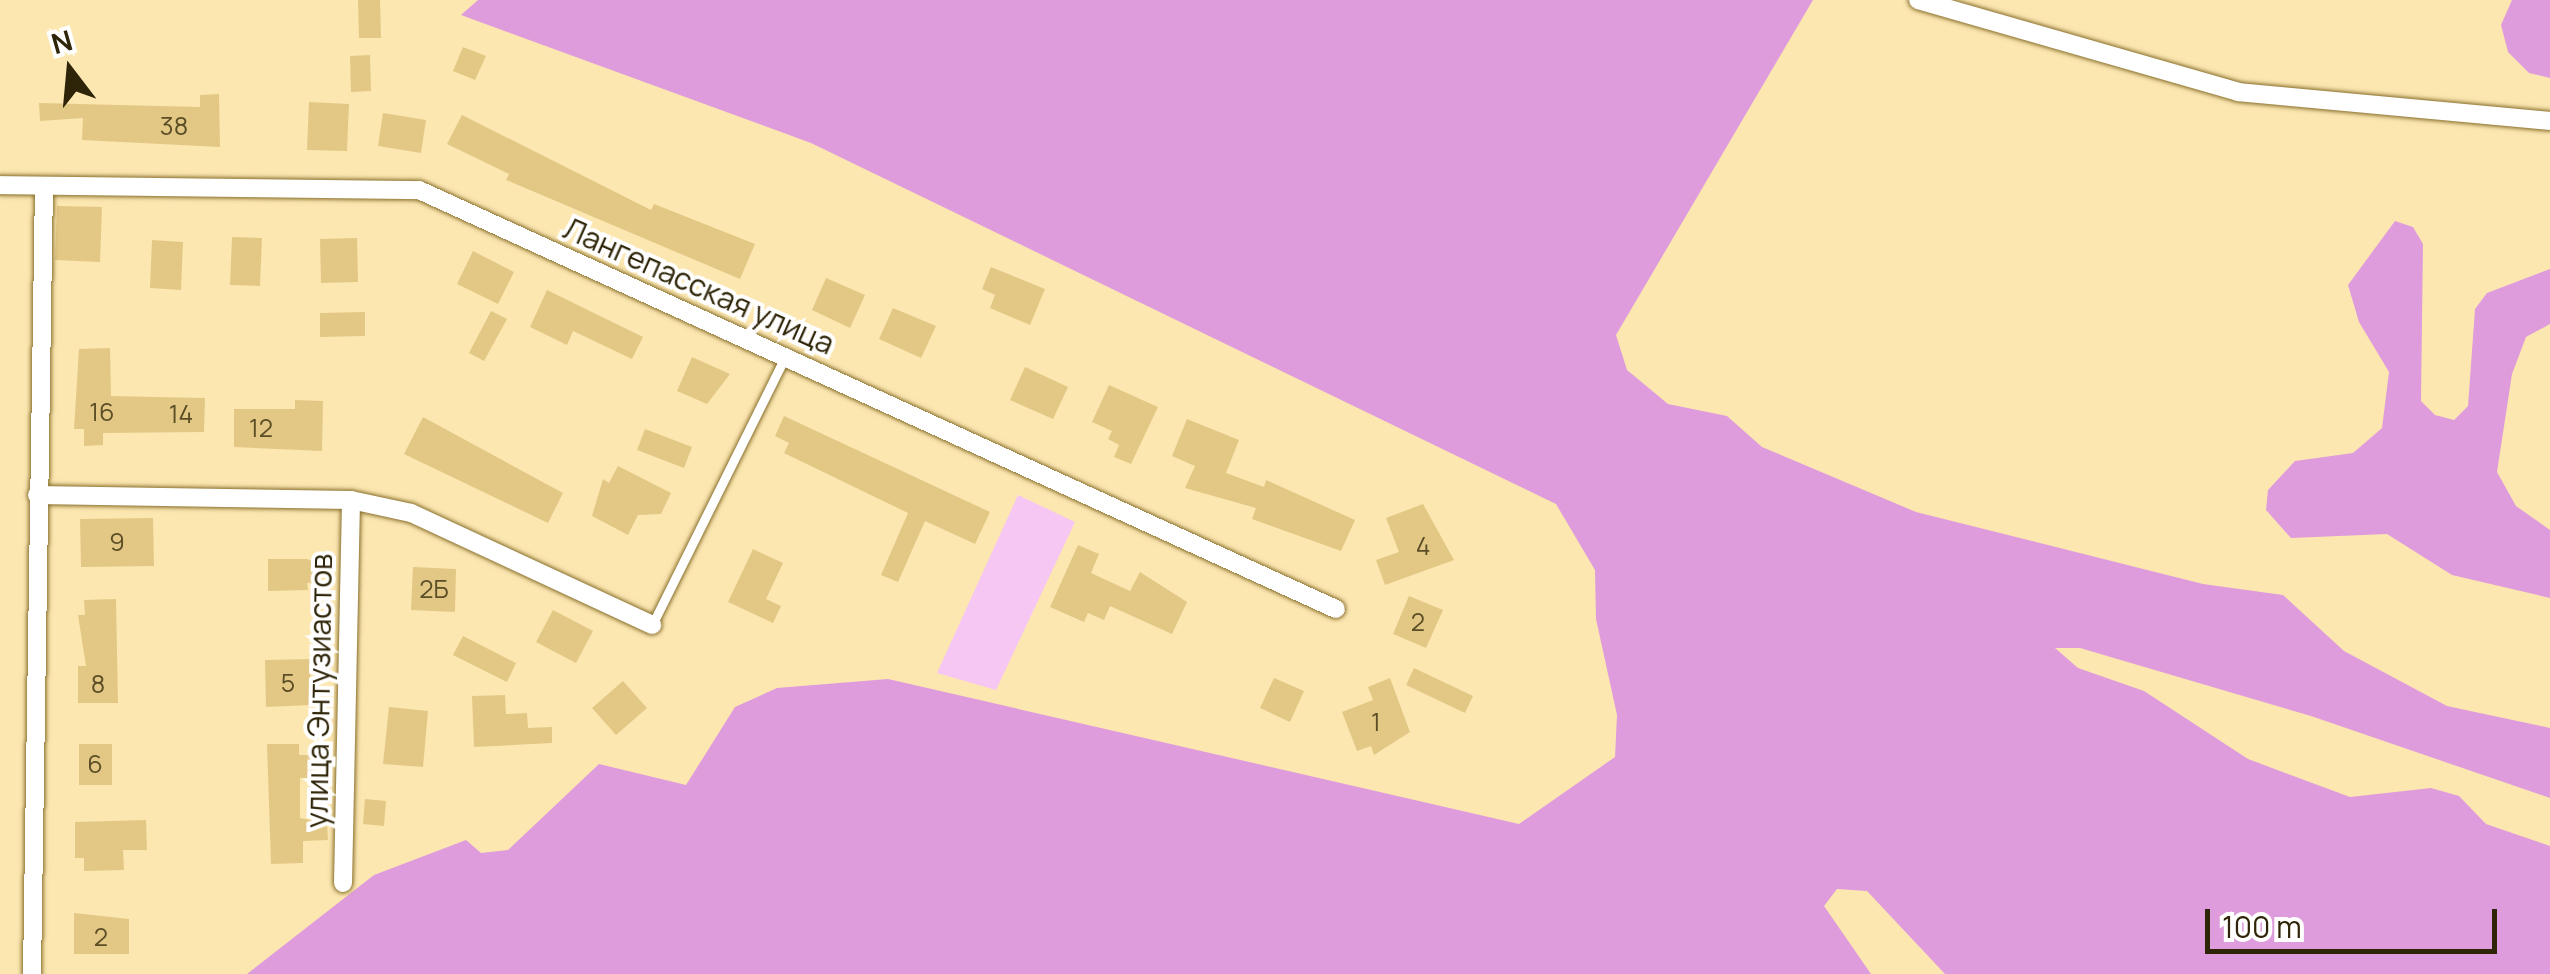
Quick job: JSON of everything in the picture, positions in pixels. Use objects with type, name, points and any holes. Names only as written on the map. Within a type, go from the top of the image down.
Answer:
[{"type":"street","points":[[1918,0],[2238,92],[2550,121]]},
{"type":"street","name":"Лангепасская улица","points":[[0,186],[419,190],[1336,610]]},
{"type":"street","points":[[32,974],[44,186]]},
{"type":"street","points":[[37,495],[351,500],[411,513],[652,625]]},
{"type":"street","name":"улица Энтузиастов","points":[[343,883],[351,500]]},
{"type":"lane","points":[[652,625],[786,356]]},
{"type":"shaded area","points":[[478,0],[1813,0],[1616,335],[1627,370],[1668,404],[1727,416],[1762,447],[1916,512],[2203,584],[2283,595],[2344,651],[2447,706],[2550,728],[2550,798],[2311,716],[2080,648],[2055,648],[2078,668],[2144,691],[2248,759],[2350,797],[2431,788],[2459,796],[2486,824],[2550,846],[2550,974],[1945,974],[1867,891],[1837,889],[1824,906],[1871,974],[247,974],[374,875],[466,840],[481,853],[508,850],[599,764],[686,785],[735,707],[777,688],[888,679],[1519,824],[1615,757],[1617,715],[1596,619],[1595,570],[1556,504],[811,143],[461,15]]},
{"type":"shaded area","points":[[2512,0],[2550,0],[2550,78],[2529,73],[2508,52],[2501,25]]},
{"type":"shaded area","points":[[2395,221],[2413,227],[2423,244],[2421,401],[2435,415],[2454,420],[2468,406],[2475,309],[2487,293],[2550,269],[2550,324],[2526,337],[2512,374],[2497,472],[2516,506],[2550,530],[2550,598],[2452,575],[2387,534],[2291,538],[2266,510],[2268,490],[2295,461],[2353,453],[2382,428],[2389,372],[2359,322],[2348,285]]},
{"type":"shaded area","points":[[1018,495],[1075,522],[996,690],[937,673]]},
{"type":"building","points":[[358,0],[380,0],[381,38],[359,38]]},
{"type":"building","points":[[463,47],[486,56],[475,80],[453,71]]},
{"type":"building","points":[[370,55],[371,91],[351,92],[350,56]]},
{"type":"building","points":[[219,94],[220,147],[82,140],[83,118],[40,121],[39,103],[200,107],[200,95]]},
{"type":"building","points":[[309,102],[349,104],[347,151],[307,150]]},
{"type":"building","points":[[383,113],[426,120],[421,153],[378,146]]},
{"type":"building","points":[[462,115],[651,210],[654,204],[755,244],[740,279],[506,180],[509,174],[447,144]]},
{"type":"building","points":[[57,206],[102,207],[100,262],[55,260]]},
{"type":"building","points":[[232,237],[262,238],[260,286],[230,285]]},
{"type":"building","points":[[357,238],[358,282],[321,283],[320,239]]},
{"type":"building","points":[[152,240],[183,242],[181,290],[150,288]]},
{"type":"building","points":[[473,251],[514,272],[498,304],[457,284]]},
{"type":"building","points":[[991,267],[1045,289],[1030,325],[990,308],[995,295],[982,289]]},
{"type":"building","points":[[826,278],[865,295],[850,328],[812,310]]},
{"type":"building","points":[[547,290],[643,337],[632,359],[573,331],[567,345],[530,327]]},
{"type":"building","points":[[893,308],[936,326],[921,358],[879,339]]},
{"type":"building","points":[[491,311],[507,319],[484,361],[469,353]]},
{"type":"building","points":[[365,312],[365,336],[320,337],[320,313]]},
{"type":"building","points":[[110,348],[111,396],[205,398],[204,432],[103,433],[103,445],[84,446],[84,429],[74,429],[79,349]]},
{"type":"building","points":[[692,357],[730,374],[707,404],[677,391]]},
{"type":"building","points":[[1025,367],[1068,387],[1053,419],[1010,400]]},
{"type":"building","points":[[1109,385],[1158,407],[1131,464],[1114,457],[1119,445],[1108,439],[1112,431],[1092,422]]},
{"type":"building","points":[[295,400],[323,401],[322,451],[234,447],[234,409],[295,409]]},
{"type":"building","points":[[784,416],[990,512],[975,544],[925,521],[898,582],[881,575],[908,513],[784,453],[789,443],[775,436]]},
{"type":"building","points":[[423,417],[563,493],[548,523],[404,454]]},
{"type":"building","points":[[1187,419],[1239,440],[1226,473],[1264,487],[1266,480],[1355,520],[1341,551],[1252,519],[1256,508],[1185,488],[1195,466],[1172,456]]},
{"type":"building","points":[[645,429],[692,447],[684,468],[637,450]]},
{"type":"building","points":[[618,466],[671,493],[661,514],[638,515],[628,535],[592,516],[603,479],[609,483]]},
{"type":"building","points":[[1423,504],[1454,560],[1385,585],[1376,560],[1399,552],[1386,518]]},
{"type":"building","points":[[153,518],[154,566],[81,567],[80,519]]},
{"type":"building","points":[[1078,545],[1099,554],[1091,573],[1130,591],[1140,572],[1187,602],[1172,634],[1110,606],[1104,620],[1088,613],[1084,622],[1050,607]]},
{"type":"building","points":[[753,549],[783,563],[766,599],[781,606],[773,623],[728,602]]},
{"type":"building","points":[[268,559],[307,559],[318,564],[318,582],[307,583],[308,590],[268,591]]},
{"type":"building","points":[[413,567],[456,569],[455,612],[411,610]]},
{"type":"building","points":[[1409,596],[1443,610],[1426,648],[1393,634]]},
{"type":"building","points":[[116,599],[118,703],[78,703],[78,666],[86,666],[78,615],[85,615],[84,600]]},
{"type":"building","points":[[553,610],[593,631],[576,663],[536,642]]},
{"type":"building","points":[[463,636],[516,663],[507,682],[453,655]]},
{"type":"building","points":[[310,659],[311,705],[266,707],[265,660]]},
{"type":"building","points":[[1414,668],[1473,696],[1465,713],[1406,685]]},
{"type":"building","points":[[1274,678],[1304,691],[1290,722],[1260,708]]},
{"type":"building","points":[[1390,678],[1410,732],[1374,755],[1371,746],[1357,751],[1342,712],[1373,700],[1368,687]]},
{"type":"building","points":[[623,681],[647,708],[616,735],[592,708]]},
{"type":"building","points":[[505,695],[506,714],[527,713],[528,728],[552,727],[552,743],[474,747],[472,696]]},
{"type":"building","points":[[389,707],[428,711],[423,767],[383,764]]},
{"type":"building","points":[[79,744],[112,744],[112,785],[79,785]]},
{"type":"building","points":[[267,744],[299,744],[299,755],[312,755],[313,778],[300,778],[300,818],[327,823],[328,840],[303,841],[303,863],[271,864]]},
{"type":"building","points":[[365,799],[386,801],[384,826],[363,824]]},
{"type":"building","points":[[146,820],[147,850],[123,850],[124,870],[84,871],[84,858],[75,858],[75,822]]},
{"type":"building","points":[[74,913],[129,919],[129,954],[74,954]]}]
